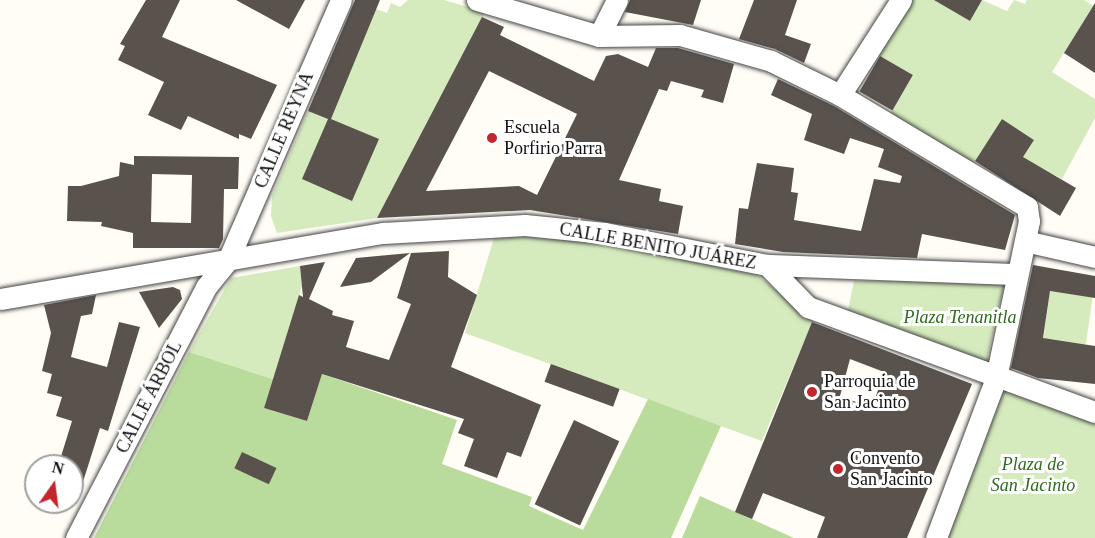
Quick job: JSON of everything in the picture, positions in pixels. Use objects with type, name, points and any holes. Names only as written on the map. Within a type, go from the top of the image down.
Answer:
[{"type":"street","name":"CALLE REYNA","points":[[228,260],[341,0]]},
{"type":"street","points":[[477,0],[599,36],[695,38],[771,61],[840,95],[1016,198],[1029,214],[996,378],[936,538]]},
{"type":"street","points":[[599,36],[617,0]]},
{"type":"street","points":[[840,95],[901,0]]},
{"type":"street","name":"CALLE BENITO JUÁREZ","points":[[0,298],[383,233],[525,225],[605,233],[767,265],[1017,273]]},
{"type":"street","points":[[1025,242],[1095,257]]},
{"type":"street","name":"CALLE ÁRBOL","points":[[76,538],[206,287],[228,260]]},
{"type":"street","name":"CALLE BENITO JUÁREZ","points":[[767,265],[808,307],[996,378],[1095,412]]},
{"type":"green space","points":[[408,0],[444,0],[485,12],[377,218],[277,233],[271,216],[272,196],[308,111],[376,9],[387,13],[391,3],[400,7]]},
{"type":"green space","points":[[908,0],[951,0],[947,7],[970,21],[982,0],[1007,11],[1014,0],[1025,4],[1027,0],[1084,0],[1093,6],[1052,72],[1095,99],[1095,118],[1062,179],[1045,170],[1029,197],[1005,184],[1034,140],[1002,119],[972,165],[889,116],[913,75],[875,53]]},
{"type":"green space","points":[[524,236],[598,241],[757,275],[813,320],[762,441],[465,333],[494,238]]},
{"type":"green space","points":[[300,266],[302,286],[273,379],[189,352],[231,278]]},
{"type":"green space","name":"Plaza Tenanitla","points":[[854,281],[1005,282],[985,367],[848,310]]},
{"type":"green space","points":[[1050,291],[1093,297],[1086,345],[1043,339]]},
{"type":"green space","points":[[189,352],[273,379],[264,408],[307,421],[322,374],[457,420],[442,464],[532,497],[529,506],[583,530],[648,399],[721,426],[671,538],[94,538]]},
{"type":"green space","name":"Plaza de San Jacinto","points":[[999,388],[1095,420],[1095,538],[943,538]]},
{"type":"green space","points":[[700,496],[794,538],[682,538]]},
{"type":"building","points":[[146,0],[180,0],[162,37],[277,85],[251,139],[239,134],[239,139],[188,116],[181,130],[148,115],[164,82],[118,60],[125,46],[120,44]]},
{"type":"building","points":[[236,0],[305,0],[289,29]]},
{"type":"building","points":[[355,0],[380,0],[331,119],[379,139],[352,201],[302,179],[328,119],[308,111]]},
{"type":"building","points":[[630,0],[701,0],[693,25],[625,12]]},
{"type":"building","points":[[754,0],[797,0],[785,35],[811,44],[804,63],[775,49],[739,39]]},
{"type":"building","points":[[934,0],[982,0],[970,21]]},
{"type":"building","points":[[1095,3],[1095,73],[1064,53]]},
{"type":"building","points":[[482,17],[504,27],[500,35],[594,81],[606,56],[618,54],[648,67],[656,48],[678,48],[734,64],[723,103],[701,97],[704,90],[671,81],[667,91],[659,89],[619,180],[661,189],[659,201],[683,206],[678,234],[530,210],[377,218]],"holes":[[[489,71],[577,114],[537,195],[519,186],[426,191]]]},
{"type":"building","points":[[880,56],[913,75],[892,111],[860,92]]},
{"type":"building","points":[[778,79],[834,106],[1015,215],[1005,250],[922,234],[917,258],[783,252],[735,244],[739,208],[748,209],[757,163],[794,168],[791,192],[798,193],[794,220],[861,231],[874,179],[900,183],[902,176],[878,167],[884,149],[850,138],[844,154],[804,140],[812,114],[771,95]]},
{"type":"building","points":[[1002,119],[1034,140],[1023,157],[1076,188],[1060,216],[975,161]]},
{"type":"building","points":[[134,156],[239,157],[238,189],[224,189],[223,239],[219,248],[133,248],[133,233],[101,226],[102,222],[67,221],[68,186],[81,186],[119,176],[120,162],[134,165]],"holes":[[[152,174],[192,175],[191,223],[151,222]]]},
{"type":"building","points":[[449,251],[448,277],[477,295],[451,367],[541,405],[521,457],[507,452],[497,478],[464,466],[474,439],[458,433],[464,419],[322,374],[307,421],[264,408],[299,295],[303,297],[300,266],[325,262],[309,299],[333,311],[332,315],[354,321],[346,347],[389,360],[411,304],[397,298],[411,253]]},
{"type":"building","points":[[410,253],[371,282],[340,287],[356,258]]},
{"type":"building","points":[[1033,265],[1095,276],[1095,298],[1050,291],[1043,338],[1095,346],[1095,384],[1038,378],[1011,368]]},
{"type":"building","points":[[173,287],[180,290],[182,299],[159,328],[139,292]]},
{"type":"building","points":[[96,295],[92,314],[81,316],[71,357],[107,367],[119,322],[140,327],[108,431],[100,428],[84,479],[84,454],[62,454],[72,421],[56,416],[62,397],[47,393],[52,374],[42,371],[51,333],[44,305]]},
{"type":"building","points":[[812,322],[972,384],[907,538],[817,538],[825,517],[763,493],[752,519],[735,512]],"holes":[[[850,359],[884,372],[872,408],[840,396]]]},
{"type":"building","points":[[551,364],[620,389],[613,407],[545,382]]},
{"type":"building","points":[[574,420],[619,441],[580,525],[535,504]]},
{"type":"building","points":[[242,452],[276,468],[269,484],[234,468]]},
{"type":"place","name":"Escuela Porfirio Parra","points":[[492,138]]},
{"type":"place","name":"Parroquia de San Jacinto","points":[[812,392]]},
{"type":"place","name":"Convento San Jacinto","points":[[838,469]]}]
